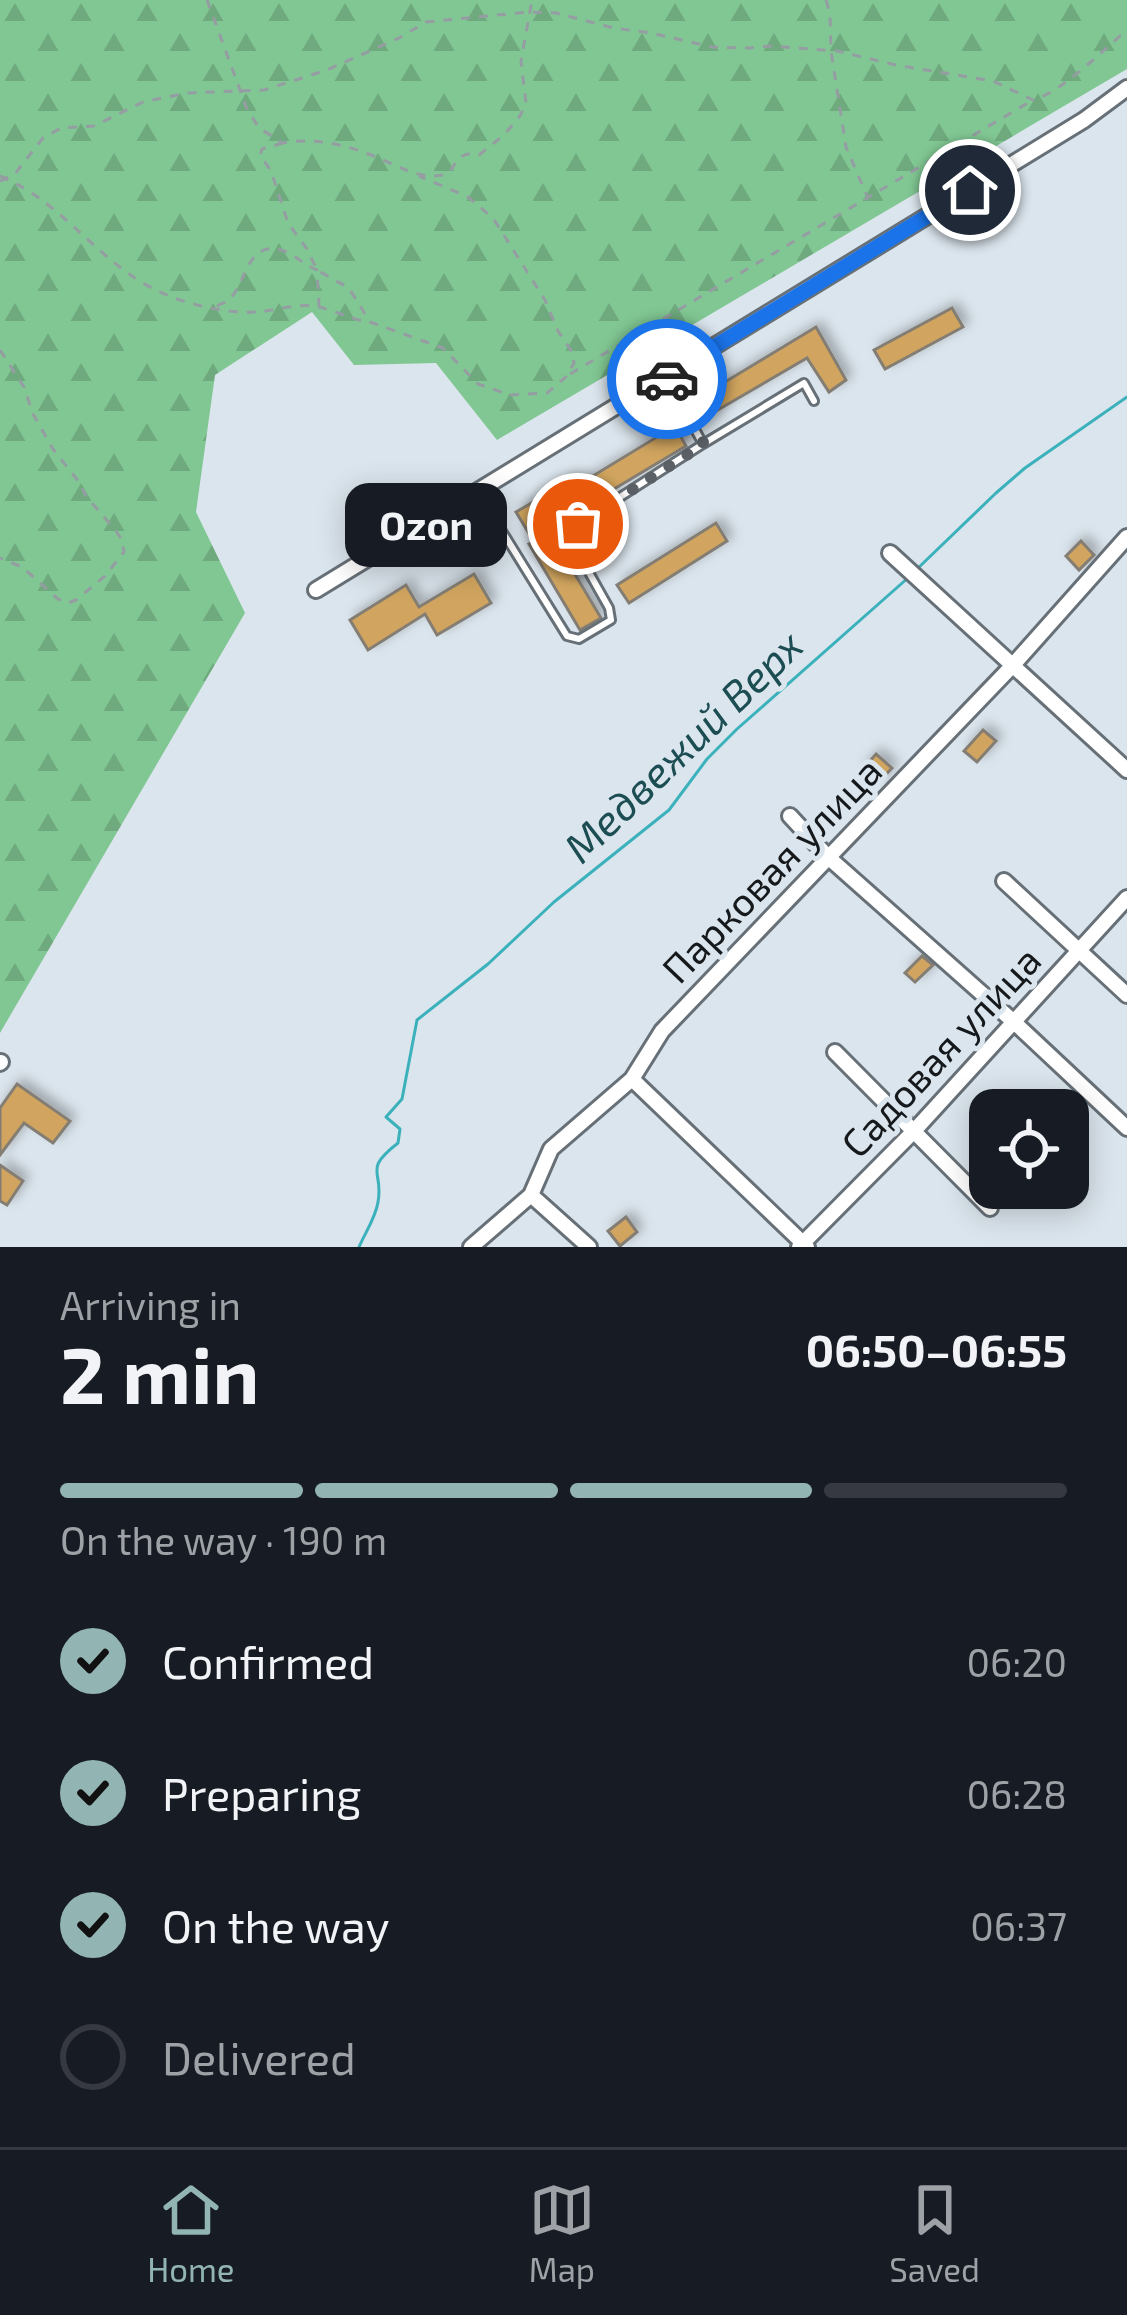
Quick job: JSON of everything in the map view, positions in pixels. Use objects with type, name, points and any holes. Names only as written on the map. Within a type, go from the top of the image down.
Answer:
[{"type":"street","points":[[316,590],[1084,120],[1127,88]]},
{"type":"street","name":"Парковая улица","points":[[471,1247],[531,1195],[551,1149],[632,1079],[662,1031],[1013,665],[1127,537]]},
{"type":"street","points":[[890,554],[1127,770]]},
{"type":"street","points":[[790,816],[827,857],[1127,1128]]},
{"type":"street","points":[[1004,881],[1127,994]]},
{"type":"street","name":"Садовая улица","points":[[803,1246],[1127,898]]},
{"type":"street","points":[[835,1052],[969,1187]]},
{"type":"street","points":[[632,1079],[803,1246]]},
{"type":"street","points":[[531,1195],[589,1247]]},
{"type":"lane","points":[[665,377],[704,444]]},
{"type":"lane","points":[[477,491],[566,636],[579,639],[611,620],[609,608],[569,537],[578,524],[804,383],[814,400]]},
{"type":"path","points":[[207,0],[240,92],[259,128],[283,143]]},
{"type":"path","points":[[418,176],[448,174],[462,154],[479,154],[520,116],[526,103],[521,61],[532,0]]},
{"type":"path","points":[[826,0],[846,147],[868,199]]},
{"type":"path","points":[[2,179],[14,176],[43,138],[61,128],[94,125],[143,102],[187,93],[263,90],[327,70],[426,22],[529,12],[712,47],[831,51],[993,81],[1033,100]]},
{"type":"path","points":[[567,376],[1052,91],[1127,30]]},
{"type":"path","points":[[2,179],[38,195],[133,277],[188,304],[245,313],[319,307],[443,348],[478,384],[510,395],[548,393],[573,370],[572,352],[545,300],[493,218],[468,197],[344,146],[296,141],[262,149],[260,155],[272,171],[288,223],[317,270],[319,307]]},
{"type":"path","points":[[216,306],[235,292],[248,262],[265,249],[283,250],[349,288],[370,322]]},
{"type":"path","points":[[0,350],[24,386],[52,449],[116,531],[124,552],[105,576],[68,602],[58,599],[22,567],[0,558]]},
{"type":"green space","points":[[0,0],[1127,0],[1127,69],[497,440],[436,363],[354,365],[312,312],[215,375],[196,512],[245,613],[0,1033]]},
{"type":"building","points":[[952,308],[963,327],[885,369],[874,350]]},
{"type":"building","points":[[816,327],[846,380],[829,392],[807,358],[704,418],[695,400]]},
{"type":"building","points":[[675,426],[686,446],[589,504],[551,534],[601,618],[580,630],[529,544],[534,542],[516,512],[574,478],[578,485]]},
{"type":"building","points":[[716,523],[727,541],[629,603],[617,585]]},
{"type":"building","points":[[1081,541],[1094,555],[1079,570],[1066,556]]},
{"type":"building","points":[[474,574],[491,603],[437,635],[425,614],[368,650],[350,620],[406,585],[419,607]]},
{"type":"building","points":[[983,730],[996,741],[977,762],[964,751]]},
{"type":"building","points":[[876,754],[892,768],[877,784],[862,770]]},
{"type":"building","points":[[922,956],[933,965],[915,982],[905,973]]},
{"type":"building","points":[[17,1084],[70,1121],[53,1143],[24,1123],[0,1155],[0,1108]]},
{"type":"building","points":[[0,1165],[23,1181],[7,1205],[0,1201]]},
{"type":"building","points":[[626,1217],[637,1232],[620,1246],[608,1231]]},
{"type":"waterway","name":"Медвежий Верх","points":[[916,570],[1025,468],[1127,397]]},
{"type":"waterway","name":"Медвежий Верх","points":[[359,1247],[377,1208],[377,1166],[398,1143],[400,1129],[386,1117],[402,1099],[417,1020],[669,810],[707,759],[737,729],[909,577]]},
{"type":"way so far","points":[[578,524],[704,444],[667,379]]},
{"type":"place","name":"Ozon","points":[[578,524]]},
{"type":"route","points":[[667,379],[970,190]]}]
